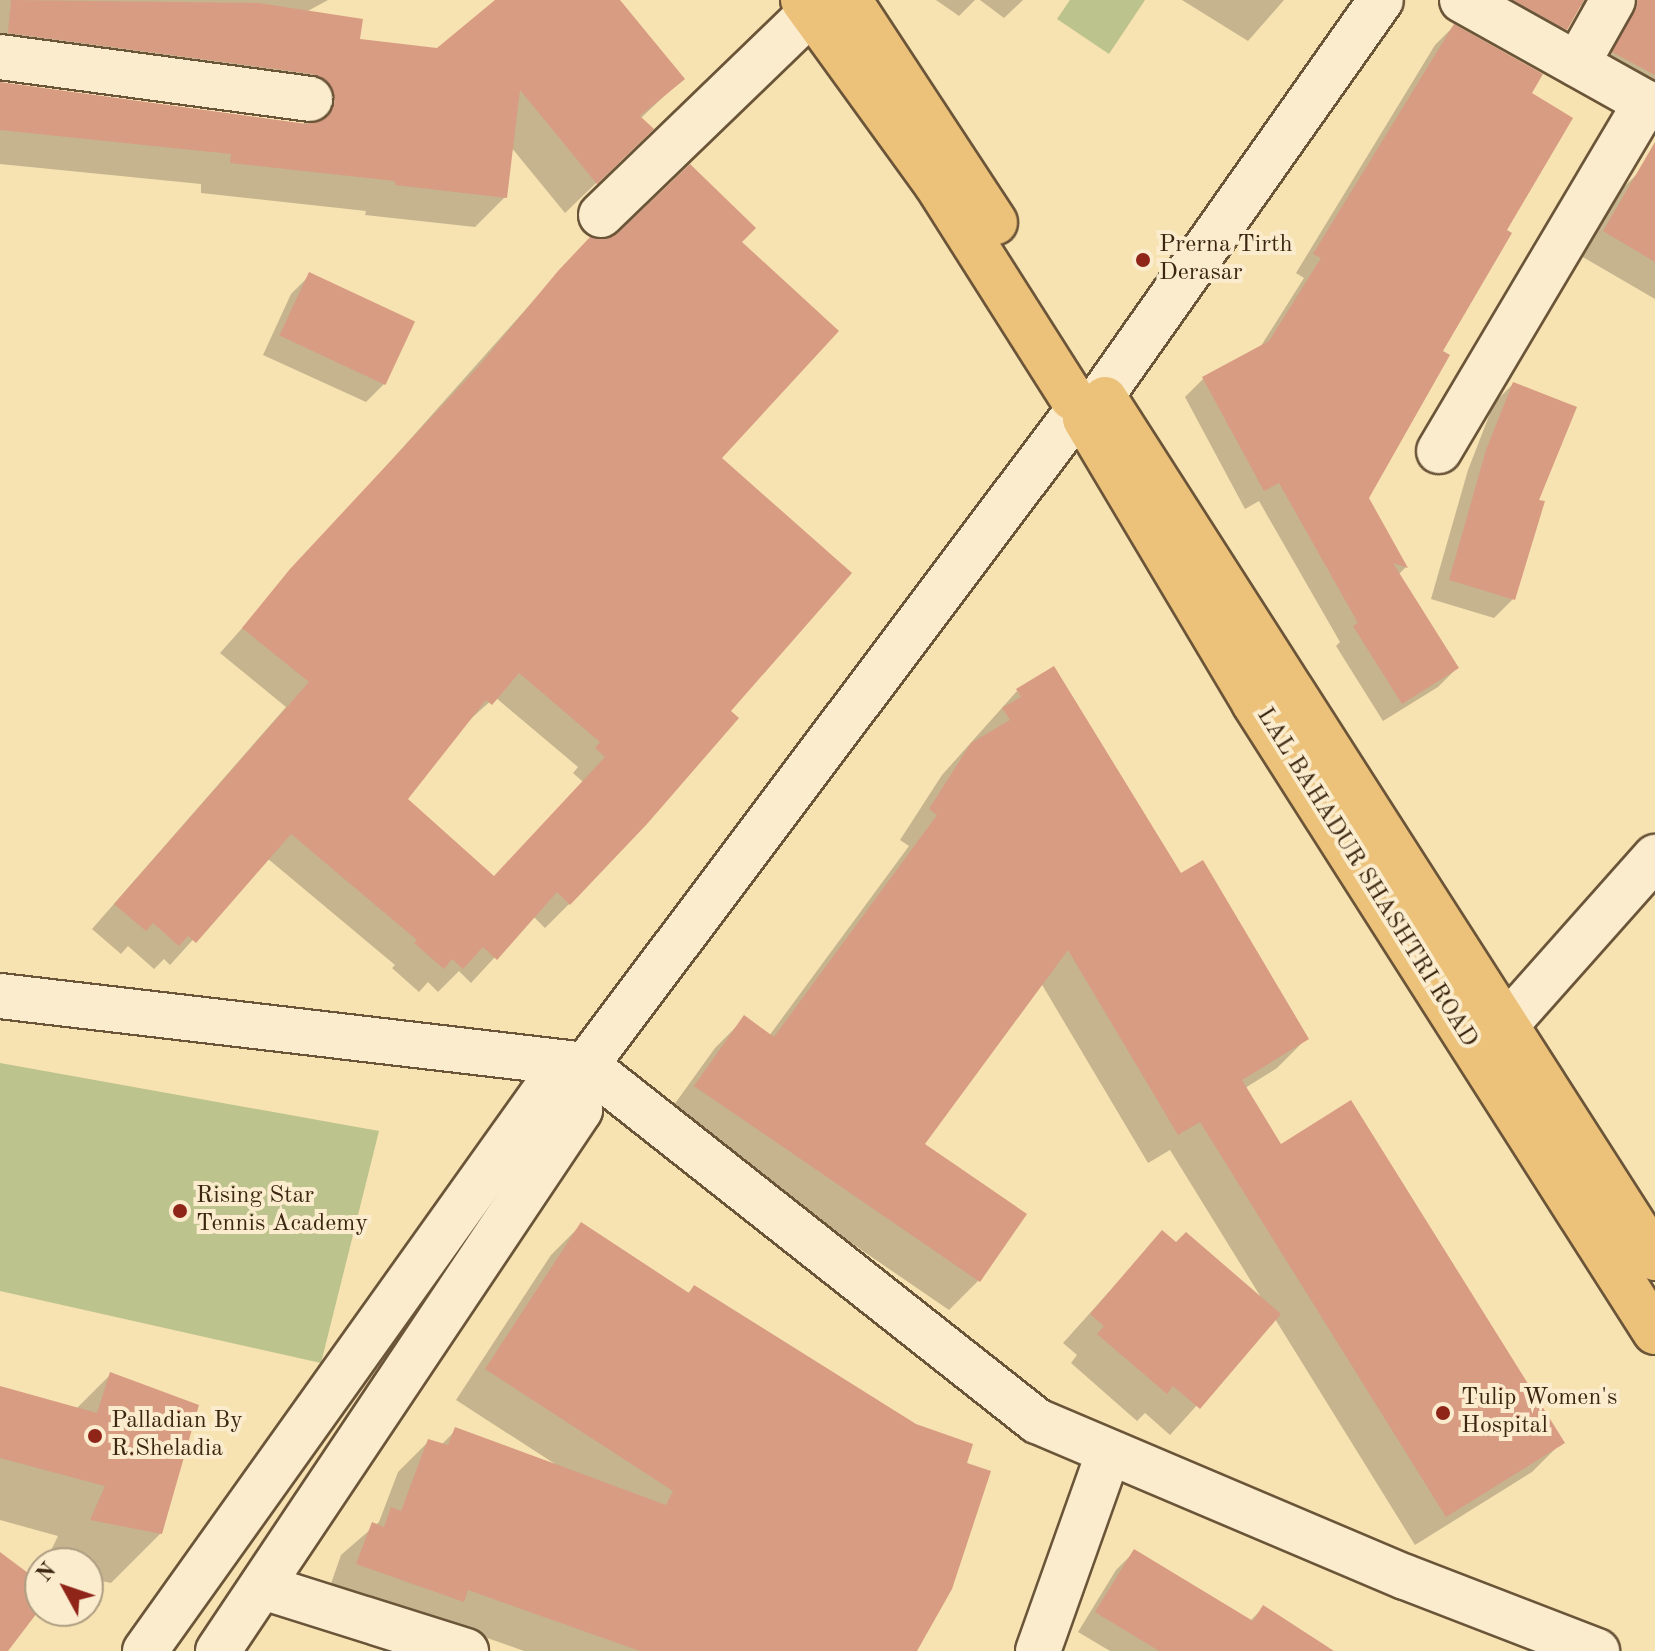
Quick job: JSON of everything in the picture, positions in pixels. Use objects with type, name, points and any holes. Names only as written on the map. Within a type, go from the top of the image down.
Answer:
[{"type":"main road","points":[[821,4],[958,160],[1089,402],[1506,1025],[1655,1258]]},
{"type":"main road","name":"LAL BAHADUR SHASHTRI ROAD","points":[[1089,402],[1254,703],[1655,1332]]},
{"type":"street","points":[[145,1651],[548,1086],[581,1071],[1089,402],[1381,0]]},
{"type":"street","points":[[1439,451],[1650,105],[1462,0]]},
{"type":"street","points":[[1577,64],[1613,0]]},
{"type":"street","points":[[601,215],[821,4]]},
{"type":"street","points":[[0,57],[310,99]]},
{"type":"street","points":[[1506,1025],[1655,857]]},
{"type":"street","points":[[0,996],[581,1071],[1037,1421],[1405,1577],[1597,1651]]},
{"type":"street","points":[[218,1651],[580,1110],[581,1071]]},
{"type":"street","points":[[1038,1651],[1109,1452]]},
{"type":"street","points":[[263,1587],[466,1651]]},
{"type":"green space","points":[[1070,0],[1145,0],[1109,54],[1057,19]]},
{"type":"green space","name":"Rising Star Tennis Academy","points":[[0,1063],[379,1131],[321,1363],[0,1291]]},
{"type":"building","points":[[11,0],[259,3],[363,19],[360,39],[437,48],[495,0],[620,0],[685,79],[640,116],[654,129],[597,184],[520,90],[507,198],[395,185],[395,181],[230,163],[231,154],[0,130],[0,82],[307,124],[329,115],[335,102],[326,80],[313,74],[8,33]]},
{"type":"building","points":[[1513,0],[1584,0],[1567,30]]},
{"type":"building","points":[[1638,0],[1655,0],[1655,75],[1612,52]]},
{"type":"building","points":[[1454,24],[1543,74],[1532,93],[1573,118],[1507,230],[1512,233],[1443,351],[1450,355],[1369,498],[1408,568],[1393,563],[1459,668],[1402,704],[1353,626],[1358,623],[1279,483],[1264,491],[1202,377],[1269,341],[1321,258],[1313,254]]},
{"type":"building","points":[[1655,142],[1655,262],[1603,231]]},
{"type":"building","points":[[690,164],[756,228],[742,242],[839,331],[722,458],[852,573],[731,711],[739,718],[647,824],[570,905],[557,892],[497,960],[483,947],[463,969],[452,959],[444,969],[414,943],[417,940],[291,834],[196,943],[188,936],[179,946],[153,923],[146,931],[114,904],[309,682],[242,628],[290,569],[478,367],[590,237],[606,239],[618,233]],"holes":[[[519,673],[600,742],[595,748],[605,757],[494,876],[408,799],[486,700],[492,705]]]},
{"type":"building","points":[[309,272],[415,321],[385,385],[279,335]]},
{"type":"building","points":[[1513,382],[1577,407],[1539,500],[1545,501],[1515,600],[1449,580],[1486,450]]},
{"type":"building","points":[[1054,666],[1181,873],[1203,860],[1309,1039],[1242,1080],[1281,1144],[1351,1100],[1565,1443],[1446,1517],[1200,1122],[1178,1135],[1068,950],[925,1144],[1027,1214],[980,1282],[694,1086],[744,1015],[774,1037],[937,815],[929,809],[971,743],[1010,720],[1002,708],[1021,697],[1016,689]]},
{"type":"building","points":[[581,1222],[689,1293],[694,1285],[916,1424],[973,1444],[967,1463],[991,1471],[952,1589],[917,1651],[640,1651],[468,1590],[464,1602],[356,1564],[372,1522],[384,1527],[391,1507],[401,1511],[428,1439],[448,1445],[455,1427],[666,1505],[673,1491],[485,1369]]},
{"type":"building","points":[[1162,1230],[1176,1242],[1186,1232],[1281,1314],[1200,1409],[1173,1386],[1167,1394],[1097,1334],[1104,1326],[1090,1314]]},
{"type":"building","name":"Palladian By R.Sheladia","points":[[110,1372],[199,1405],[162,1534],[90,1520],[105,1486],[0,1458],[0,1386],[97,1413]]},
{"type":"building","points":[[1134,1549],[1253,1621],[1263,1605],[1334,1651],[1159,1651],[1095,1612]]},
{"type":"building","points":[[0,1552],[24,1570],[26,1627],[8,1651],[0,1651]]},
{"type":"place","name":"Prerna Tirth Derasar","points":[[1143,260]]},
{"type":"place","name":"Rising Star Tennis Academy","points":[[180,1211]]},
{"type":"place","name":"Tulip Women's Hospital","points":[[1443,1413]]},
{"type":"place","name":"Palladian By R.Sheladia","points":[[95,1436]]}]
